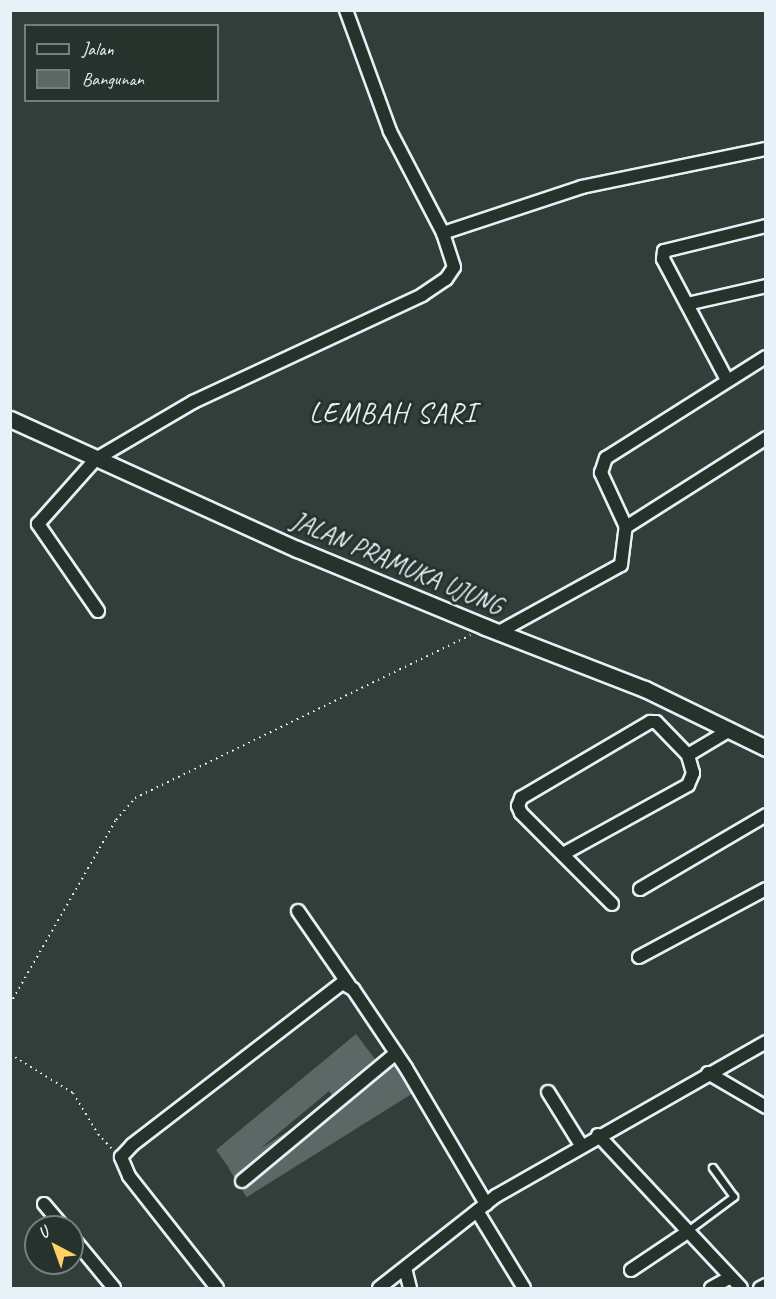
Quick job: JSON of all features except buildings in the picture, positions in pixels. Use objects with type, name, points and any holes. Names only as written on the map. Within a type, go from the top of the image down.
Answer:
[{"type":"street","points":[[98,611],[38,524],[96,459],[193,402],[422,295],[446,279],[454,267],[442,233],[390,131],[346,10]]},
{"type":"street","points":[[442,233],[582,187],[765,149]]},
{"type":"street","points":[[727,380],[663,259],[666,248],[765,226]]},
{"type":"street","points":[[687,304],[765,286]]},
{"type":"street","points":[[492,630],[621,565],[626,527],[601,473],[606,458],[765,357]]},
{"type":"street","name":"JALAN PRAMUKA UJUNG","points":[[10,419],[96,459],[492,630],[645,689],[765,747]]},
{"type":"street","points":[[626,527],[765,438]]},
{"type":"street","points":[[563,855],[688,785],[693,773],[688,755],[656,722],[650,722],[521,798],[518,806],[521,813],[563,855],[612,904]]},
{"type":"street","points":[[688,755],[730,730]]},
{"type":"street","points":[[640,889],[765,815]]},
{"type":"street","points":[[639,957],[765,889]]},
{"type":"street","points":[[298,911],[396,1053],[482,1207],[524,1288]]},
{"type":"street","points":[[217,1288],[129,1176],[121,1157],[132,1145],[342,983],[349,985]]},
{"type":"street","points":[[379,1288],[482,1207],[598,1135],[765,1042]]},
{"type":"street","points":[[242,1181],[396,1053]]},
{"type":"street","points":[[708,1074],[765,1107]]},
{"type":"street","points":[[548,1092],[581,1145]]},
{"type":"street","points":[[598,1135],[686,1233],[741,1288]]},
{"type":"street","points":[[44,1204],[53,1215]]},
{"type":"street","points":[[631,1270],[686,1233]]},
{"type":"street","points":[[84,1252],[114,1288]]},
{"type":"street","points":[[405,1268],[410,1288]]},
{"type":"street","points":[[711,1288],[729,1278]]},
{"type":"street","points":[[760,1288],[765,1285]]},
{"type":"lane","points":[[686,1233],[734,1197],[713,1168]]},
{"type":"path","points":[[10,1004],[111,828],[135,798],[492,630]]},
{"type":"path","points":[[10,1054],[73,1093],[98,1134],[121,1157]]},
{"type":"district","name":"LEMBAH SARI","points":[[393,413]]}]
